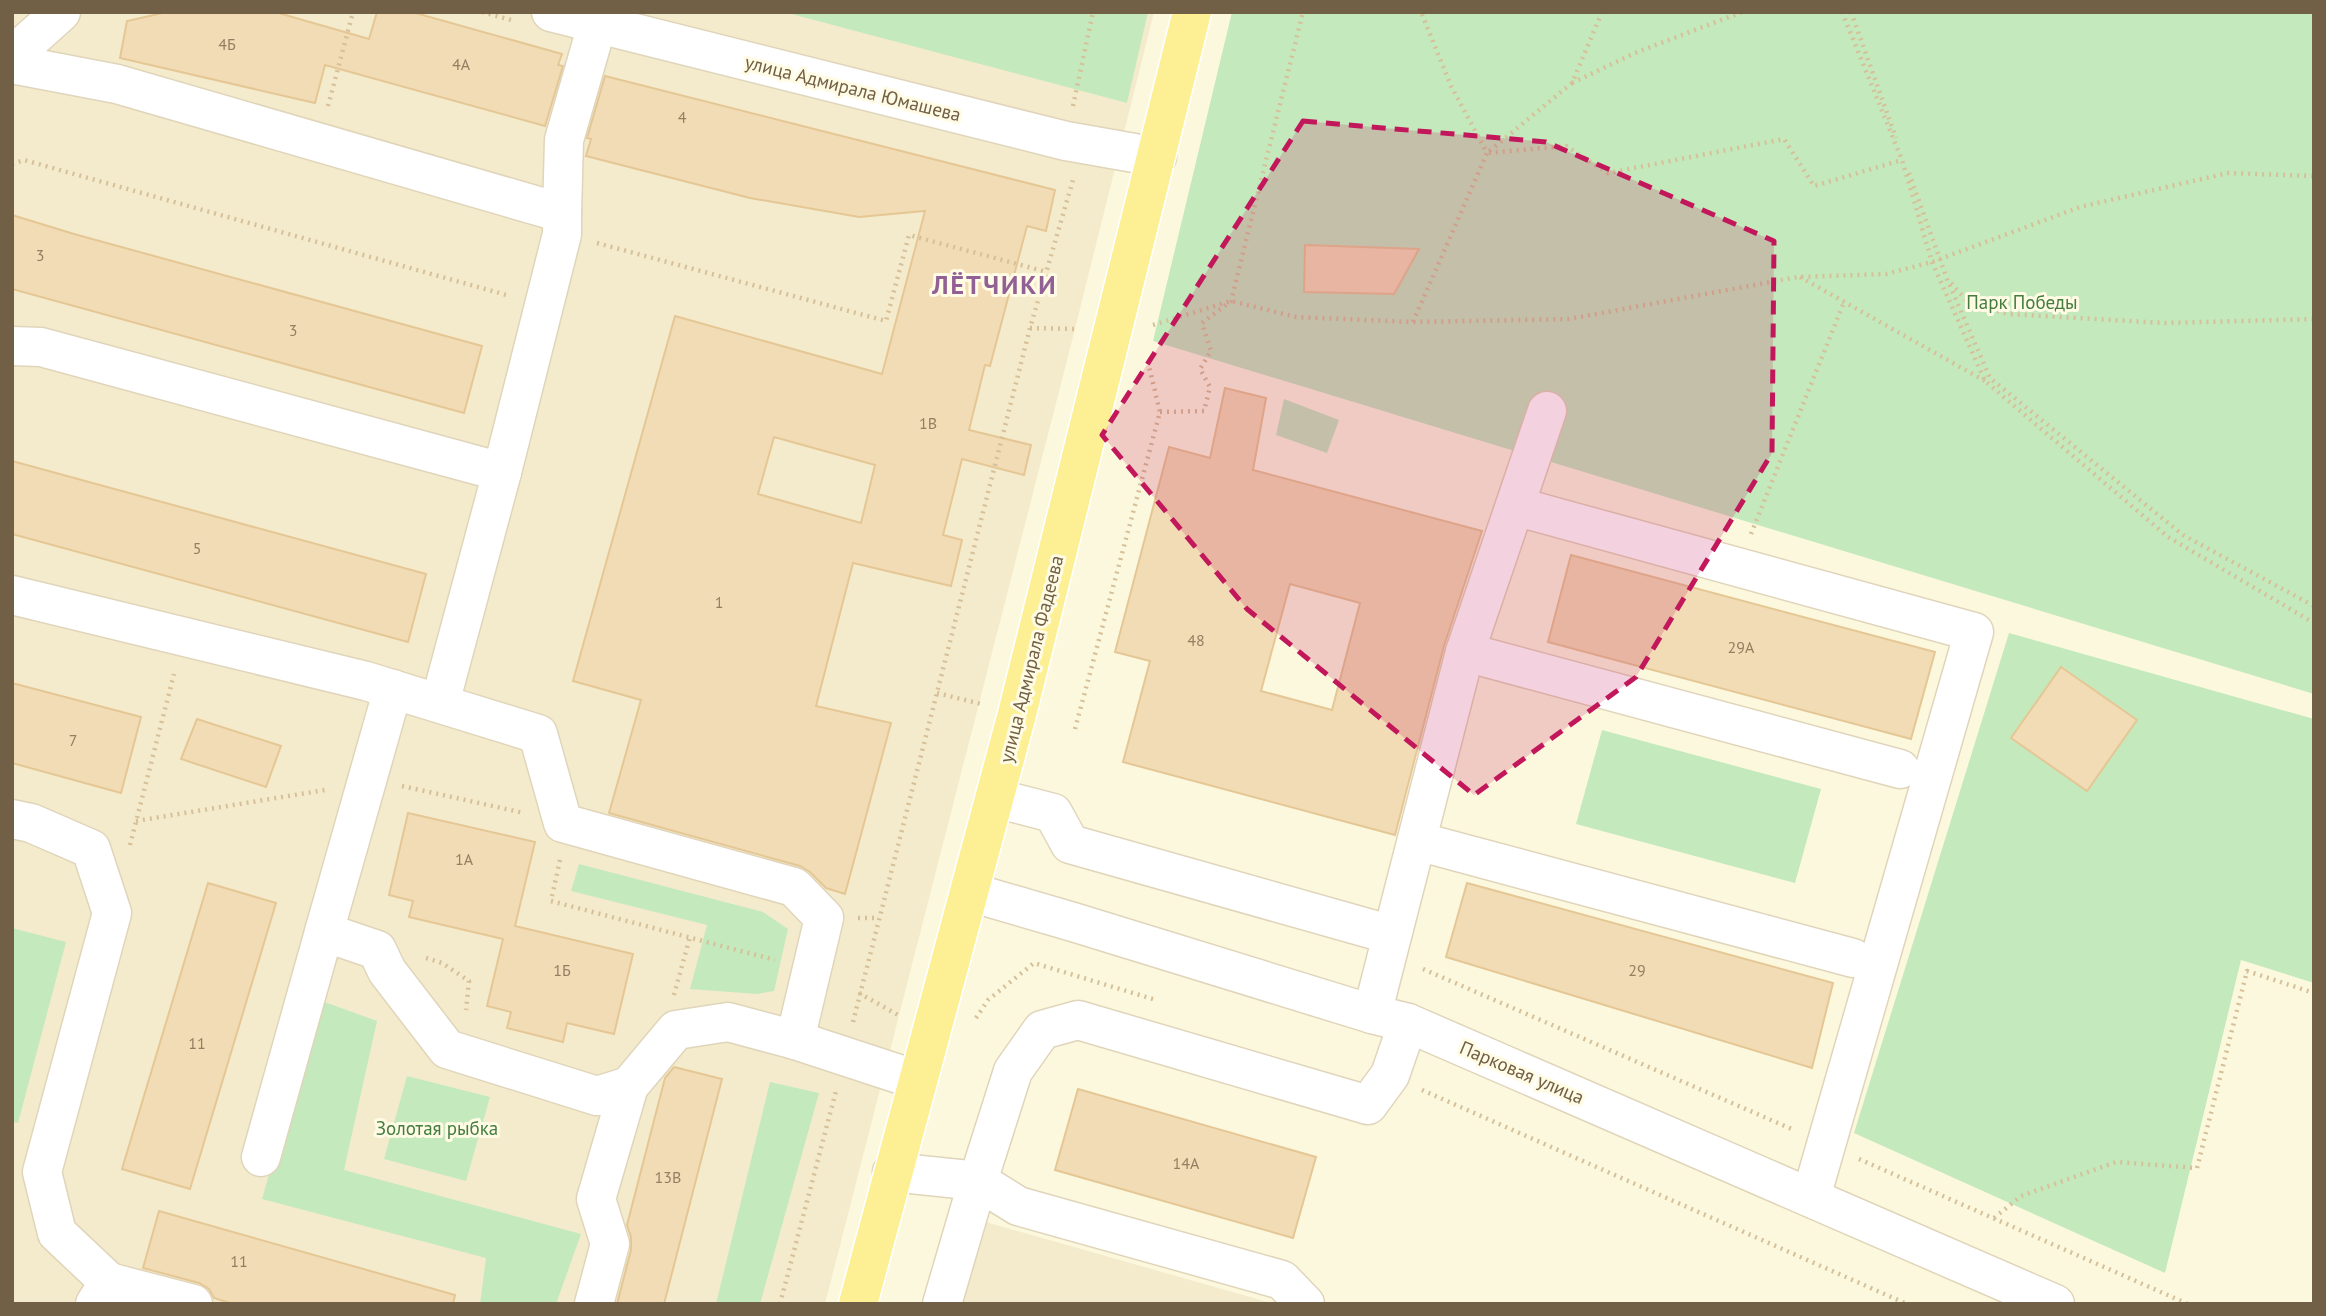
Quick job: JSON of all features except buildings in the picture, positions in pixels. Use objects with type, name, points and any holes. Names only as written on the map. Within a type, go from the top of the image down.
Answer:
[{"type":"main road","name":"улица Адмирала Фадеева","points":[[858,1304],[995,797],[1192,12]]},
{"type":"street","points":[[12,56],[61,12]]},
{"type":"street","name":"улица Адмирала Юмашева","points":[[551,12],[1066,141],[1157,157]]},
{"type":"street","points":[[440,703],[544,306],[562,224],[564,140],[597,25]]},
{"type":"street","points":[[12,64],[117,84],[318,142],[562,224]]},
{"type":"street","points":[[12,346],[41,347],[502,472]]},
{"type":"street","points":[[942,1304],[1013,1071],[1042,1030],[1078,1020],[1368,1105],[1390,1075],[1390,944],[1465,652],[1547,411]]},
{"type":"street","points":[[1515,506],[1974,632],[1811,1197]]},
{"type":"street","points":[[12,595],[393,689],[538,734],[563,823],[794,887],[824,918],[795,1040]]},
{"type":"street","points":[[1465,652],[1900,769]]},
{"type":"street","points":[[261,1157],[393,689]]},
{"type":"street","points":[[995,797],[1053,813],[1070,844],[1390,944]]},
{"type":"street","points":[[12,819],[31,823],[91,849],[112,913],[43,1172],[57,1233],[102,1293],[193,1304]]},
{"type":"street","points":[[1417,841],[1853,958]]},
{"type":"street","name":"Парковая улица","points":[[970,892],[1390,1019],[1811,1197],[2039,1301]]},
{"type":"street","points":[[324,932],[377,950],[387,971],[447,1049],[597,1096],[629,1086]]},
{"type":"street","points":[[593,1304],[610,1244],[596,1199],[629,1086],[676,1030],[728,1022],[795,1040],[917,1080]]},
{"type":"street","points":[[892,1172],[978,1181],[1017,1206],[1282,1280],[1305,1304]]},
{"type":"path","points":[[318,142],[354,12]]},
{"type":"path","points":[[780,1304],[1030,328],[1073,181],[1066,141],[1093,12]]},
{"type":"path","points":[[1160,412],[1203,411],[1210,387],[1200,369],[1211,351],[1202,323],[1231,301],[1303,12]]},
{"type":"path","points":[[1421,12],[1451,86],[1487,153]]},
{"type":"path","points":[[1572,83],[1602,12]]},
{"type":"path","points":[[1413,323],[1487,153],[1572,83],[1635,53],[1742,12]]},
{"type":"path","points":[[1842,12],[1902,160],[1932,262],[1985,381]]},
{"type":"path","points":[[1851,12],[1947,279],[1990,378],[2183,535],[2314,607]]},
{"type":"path","points":[[1487,153],[1566,146],[1608,173],[1784,139],[1814,186],[1902,160]]},
{"type":"path","points":[[12,164],[24,160],[544,306]]},
{"type":"path","points":[[1148,327],[1231,301],[1296,317],[1413,323],[1569,319],[1798,277],[1886,274],[1932,262],[2080,207],[2228,173],[2314,176]]},
{"type":"path","points":[[562,224],[886,321],[909,235],[1047,272]]},
{"type":"path","points":[[1932,262],[1968,302],[2008,314],[2165,323],[2314,318]]},
{"type":"path","points":[[1798,277],[1985,381],[2168,537],[2314,623]]},
{"type":"path","points":[[1738,567],[1844,302]]},
{"type":"path","points":[[1030,328],[1082,330]]},
{"type":"path","points":[[1075,729],[1160,412],[1146,359],[1147,348]]},
{"type":"path","points":[[129,847],[184,636]]},
{"type":"path","points":[[937,693],[988,706]]},
{"type":"path","points":[[136,821],[312,794],[368,779],[531,815]]},
{"type":"path","points":[[561,855],[551,901],[783,962]]},
{"type":"path","points":[[824,918],[878,918]]},
{"type":"path","points":[[672,1002],[690,937]]},
{"type":"path","points":[[1390,944],[1826,1144],[2188,1304]]},
{"type":"path","points":[[416,954],[442,963],[469,981],[465,1016]]},
{"type":"path","points":[[970,1027],[988,1000],[1034,963],[1166,1004]]},
{"type":"path","points":[[1994,1217],[2021,1196],[2116,1162],[2197,1168],[2248,971],[2314,993]]},
{"type":"path","points":[[859,993],[901,1016]]},
{"type":"path","points":[[1390,1075],[1907,1304]]},
{"type":"highlighted area","points":[[1303,121],[1546,142],[1774,241],[1772,453],[1636,677],[1474,795],[1247,609],[1102,435]]},
{"type":"shaded area","points":[[12,12],[1154,12],[825,1304],[12,1304]]},
{"type":"shaded area","points":[[954,1213],[1275,1304],[928,1304]]},
{"type":"green space","points":[[784,12],[1148,12],[1127,103]]},
{"type":"green space","name":"Парк Победы","points":[[1232,12],[2314,12],[2314,694],[1153,341]]},
{"type":"green space","points":[[1284,399],[1339,420],[1327,453],[1276,435]]},
{"type":"green space","points":[[2009,633],[2314,719],[2314,983],[2241,960],[2165,1273],[1854,1133]]},
{"type":"green space","points":[[1602,730],[1821,789],[1795,883],[1576,824]]},
{"type":"green space","points":[[579,864],[763,912],[788,929],[774,991],[757,994],[690,989],[707,925],[571,891]]},
{"type":"green space","points":[[12,928],[66,942],[18,1123],[12,1122]]},
{"type":"green space","points":[[319,1000],[377,1021],[344,1170],[581,1234],[556,1304],[480,1304],[486,1258],[262,1199]]},
{"type":"green space","name":"Золотая рыбка","points":[[407,1076],[490,1097],[466,1181],[384,1159]]},
{"type":"green space","points":[[770,1082],[819,1093],[760,1304],[716,1304]]},
{"type":"district","name":"ЛЁТЧИКИ","points":[[995,285]]}]
